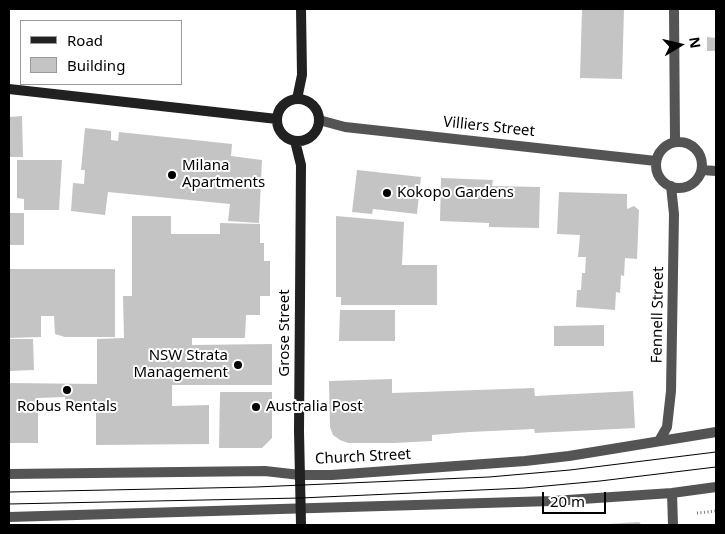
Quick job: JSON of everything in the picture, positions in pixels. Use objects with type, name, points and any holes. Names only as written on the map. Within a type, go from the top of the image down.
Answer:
[{"type":"street","points":[[297,99],[302,75],[302,9]]},
{"type":"street","points":[[674,9],[675,142]]},
{"type":"street","points":[[10,88],[277,119]]},
{"type":"street","points":[[297,99],[312,104],[316,109],[319,120],[318,127],[311,137],[304,141],[295,141],[288,139],[282,134],[277,119],[283,106],[289,101],[297,99]]},
{"type":"street","name":"Villiers Street","points":[[319,120],[345,127],[656,161]]},
{"type":"street","name":"Grose Street","points":[[295,141],[301,165],[301,525]]},
{"type":"street","points":[[675,142],[683,142],[691,144],[701,156],[702,170],[694,183],[687,187],[679,188],[671,186],[662,180],[658,174],[656,161],[664,147],[675,142]]},
{"type":"street","points":[[702,170],[716,171]]},
{"type":"street","name":"Fennell Street","points":[[659,441],[667,426],[670,414],[674,214],[671,186]]},
{"type":"street","name":"Church Street","points":[[9,474],[265,471],[300,475],[332,475],[526,461],[570,456],[716,432]]},
{"type":"street","points":[[9,517],[552,501],[672,493],[716,487]]},
{"type":"street","points":[[672,493],[673,525]]},
{"type":"path","points":[[697,513],[716,510]]},
{"type":"building","points":[[582,9],[624,9],[622,79],[580,78]]},
{"type":"building","points":[[707,37],[716,38],[716,51],[707,51]]},
{"type":"building","points":[[22,116],[23,157],[9,157],[9,117]]},
{"type":"building","name":"Milana Apartments","points":[[85,128],[111,131],[111,140],[118,141],[119,132],[232,144],[231,156],[262,160],[259,223],[228,221],[230,204],[108,192],[105,215],[71,211],[73,183],[84,184],[85,170],[81,170]]},
{"type":"building","points":[[17,160],[62,160],[59,210],[24,210],[24,199],[17,198]]},
{"type":"building","name":"Kokopo Gardens","points":[[357,170],[421,177],[417,214],[373,209],[372,214],[352,212]]},
{"type":"building","points":[[441,178],[493,180],[492,186],[540,187],[539,228],[489,227],[489,223],[440,221]]},
{"type":"building","points":[[559,192],[627,194],[627,209],[634,206],[639,210],[637,259],[625,258],[624,276],[621,275],[620,293],[616,292],[615,310],[576,307],[577,290],[581,290],[582,273],[585,273],[586,257],[578,257],[580,235],[557,234]]},
{"type":"building","points":[[9,213],[24,213],[24,245],[9,245]]},
{"type":"building","points":[[132,216],[171,216],[171,234],[220,234],[220,223],[260,224],[260,243],[264,243],[264,261],[270,261],[270,296],[260,296],[260,315],[246,315],[245,338],[192,338],[192,345],[272,344],[272,385],[172,385],[172,406],[209,405],[209,444],[96,445],[96,404],[65,404],[65,397],[38,398],[38,443],[9,443],[9,383],[97,384],[97,339],[124,338],[123,296],[132,296]]},
{"type":"building","points":[[336,216],[404,222],[402,265],[437,265],[437,305],[341,305],[341,297],[336,297]]},
{"type":"building","points":[[9,269],[115,269],[115,337],[65,337],[55,334],[54,316],[41,316],[41,337],[9,338]]},
{"type":"building","points":[[340,310],[395,310],[395,341],[339,341]]},
{"type":"building","points":[[604,325],[604,346],[554,346],[554,326]]},
{"type":"building","points":[[9,339],[33,339],[34,370],[9,371]]},
{"type":"building","points":[[392,379],[392,393],[534,388],[535,396],[633,391],[635,428],[535,433],[534,429],[469,432],[432,435],[432,441],[394,443],[348,443],[333,435],[330,427],[329,381]]},
{"type":"building","points":[[220,392],[272,392],[272,438],[262,448],[219,448]]},
{"type":"building","points":[[639,522],[642,525],[607,525],[607,524]]},
{"type":"tram line","points":[[9,492],[256,487],[489,477],[570,470],[716,452]]},
{"type":"tram line","points":[[9,504],[301,498],[524,488],[716,467]]},
{"type":"place","name":"Milana Apartments","points":[[172,175]]},
{"type":"place","name":"Kokopo Gardens","points":[[387,193]]},
{"type":"place","name":"NSW Strata Management","points":[[238,365]]},
{"type":"place","name":"Robus Rentals","points":[[67,390]]},
{"type":"place","name":"Australia Post","points":[[256,407]]}]
